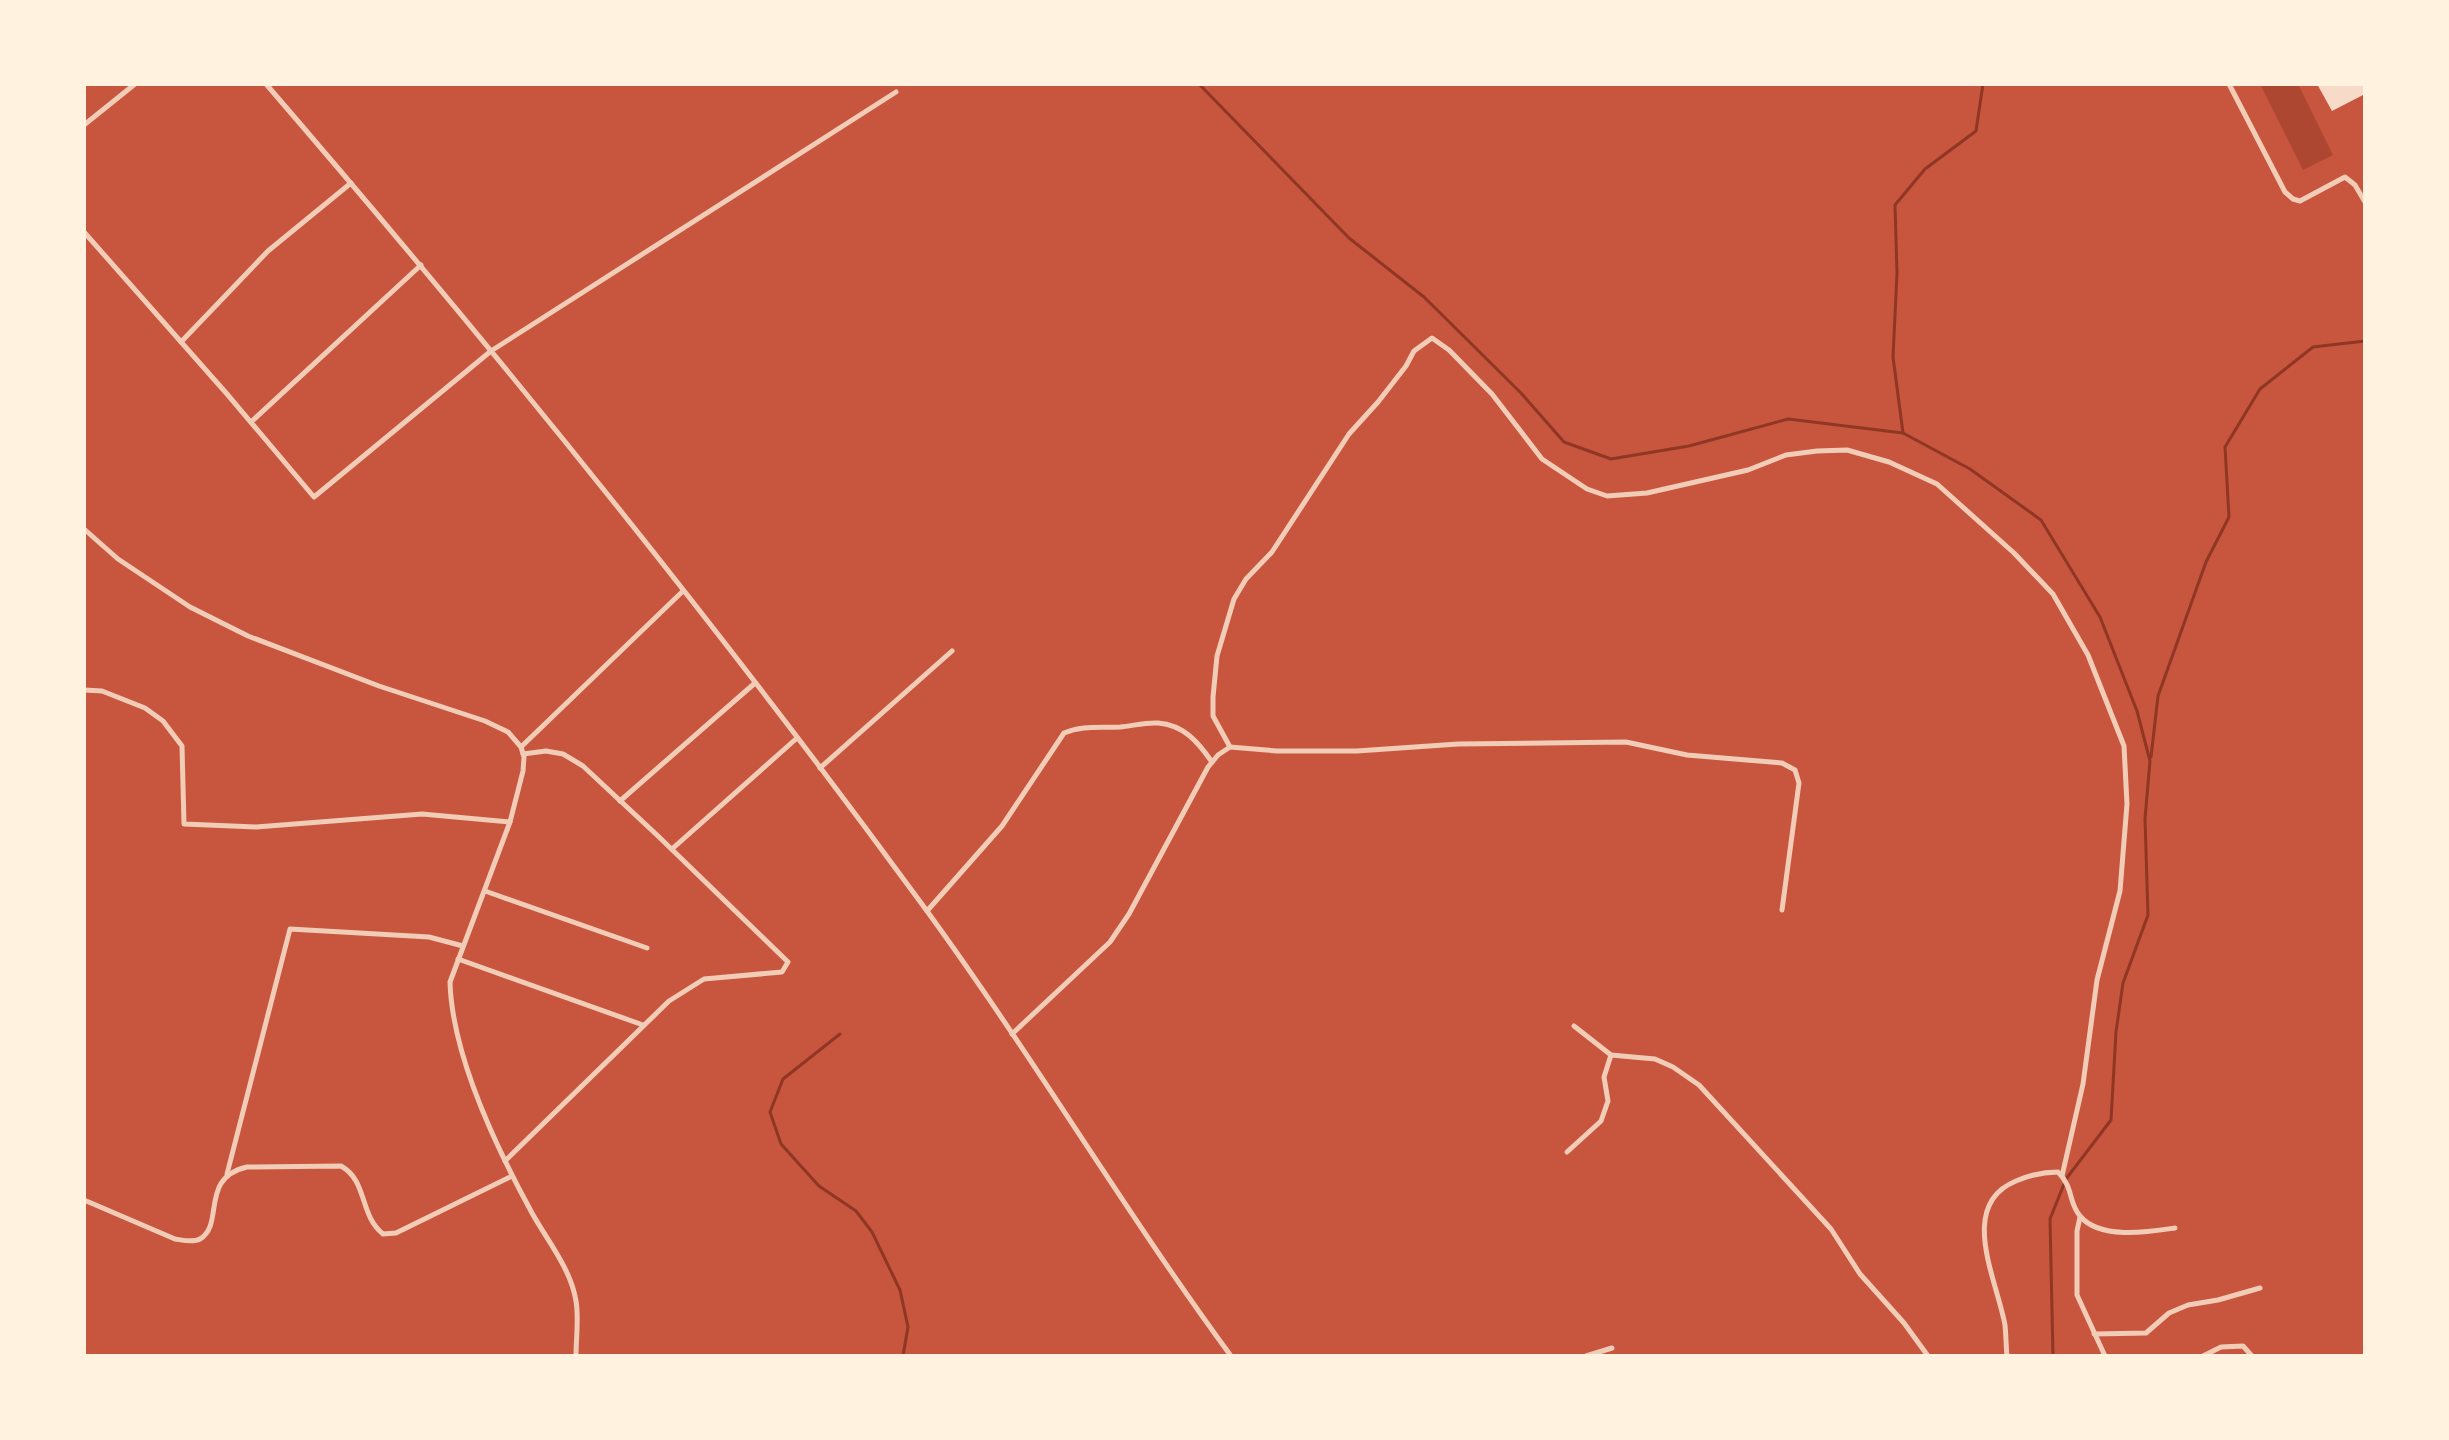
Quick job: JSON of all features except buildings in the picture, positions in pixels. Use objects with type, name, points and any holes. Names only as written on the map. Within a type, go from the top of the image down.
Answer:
[{"type":"street","points":[[84,125],[135,84]]},
{"type":"street","points":[[266,84],[491,351],[820,768],[927,911],[1193,1305],[1231,1356]]},
{"type":"street","points":[[2229,84],[2276,176],[2293,199],[2300,201],[2345,177],[2355,185],[2365,202]]},
{"type":"street","points":[[84,232],[314,497],[491,351],[896,92]]},
{"type":"street","points":[[181,342],[268,251],[351,183]]},
{"type":"street","points":[[251,422],[421,265]]},
{"type":"street","points":[[1230,747],[1213,716],[1213,697],[1217,656],[1234,599],[1246,579],[1272,552],[1349,434],[1378,402],[1414,351],[1432,338],[1449,350],[1492,394],[1542,459],[1587,489],[1607,496],[1647,493],[1748,470],[1786,455],[1817,451],[1847,450],[1889,462],[1937,484],[2014,553],[2053,594],[2088,655],[2124,746],[2127,804],[2120,891],[2097,980],[2083,1084],[2060,1174]]},
{"type":"street","points":[[84,529],[118,559],[190,607],[248,636],[379,686],[485,721],[508,732],[521,747],[523,771],[510,822],[450,982],[451,1007],[459,1043],[505,1161],[569,1276],[576,1301],[576,1356]]},
{"type":"street","points":[[521,747],[683,591]]},
{"type":"street","points":[[820,768],[952,651]]},
{"type":"street","points":[[620,801],[755,683]]},
{"type":"street","points":[[84,690],[102,691],[145,708],[163,721],[182,746],[184,824],[256,827],[422,814],[510,822]]},
{"type":"street","points":[[927,911],[1002,826],[1064,733],[1078,727],[1122,727],[1157,722],[1180,728],[1198,741],[1212,762]]},
{"type":"street","points":[[672,849],[797,738]]},
{"type":"street","points":[[1012,1034],[1110,942],[1129,914],[1212,762],[1230,747],[1277,751],[1357,751],[1458,744],[1626,742],[1687,755],[1782,763],[1795,770],[1799,783],[1782,910]]},
{"type":"street","points":[[505,1161],[669,1001],[704,979],[782,972],[788,962],[583,766],[563,754],[546,751],[523,754]]},
{"type":"street","points":[[485,891],[647,948]]},
{"type":"street","points":[[84,1200],[175,1239],[200,1239],[208,1231],[220,1185],[226,1175],[290,929],[429,937],[463,946]]},
{"type":"street","points":[[458,959],[643,1025]]},
{"type":"street","points":[[1574,1026],[1611,1055],[1655,1059],[1699,1085],[1821,1217],[1860,1274],[1904,1323],[1928,1356]]},
{"type":"street","points":[[1567,1152],[1601,1121],[1608,1101],[1604,1077],[1611,1055]]},
{"type":"street","points":[[226,1175],[247,1167],[341,1166],[351,1171],[358,1181],[367,1215],[383,1234],[396,1233],[512,1176]]},
{"type":"street","points":[[2007,1356],[2005,1327],[1983,1226],[1988,1202],[2002,1186],[2043,1172],[2060,1174],[2070,1188],[2080,1217],[2092,1224],[2136,1233],[2175,1228]]},
{"type":"street","points":[[2080,1217],[2077,1231],[2077,1295],[2105,1356]]},
{"type":"street","points":[[2094,1334],[2146,1333],[2169,1313],[2188,1305],[2260,1288]]},
{"type":"street","points":[[2203,1356],[2221,1347],[2243,1346],[2252,1356]]},
{"type":"street","points":[[1586,1356],[1612,1348]]},
{"type":"shaded area","points":[[2260,84],[2298,84],[2333,155],[2303,170]]},
{"type":"waterway","points":[[1199,84],[1349,238],[1424,297],[1521,393],[1564,442],[1611,459],[1689,446],[1788,419],[1903,433],[1970,469],[2041,520],[2100,617],[2137,711],[2150,761],[2145,819],[2148,915],[2123,983],[2116,1032],[2111,1120],[2066,1179],[2050,1219],[2053,1356]]},
{"type":"waterway","points":[[1903,433],[1893,357],[1897,273],[1895,205],[1925,169],[1976,131],[1983,84]]},
{"type":"waterway","points":[[2151,757],[2158,696],[2206,562],[2229,517],[2225,447],[2260,389],[2313,347],[2365,341]]},
{"type":"waterway","points":[[840,1034],[783,1079],[770,1112],[781,1144],[819,1186],[856,1211],[872,1232],[900,1290],[908,1327],[903,1356]]}]
